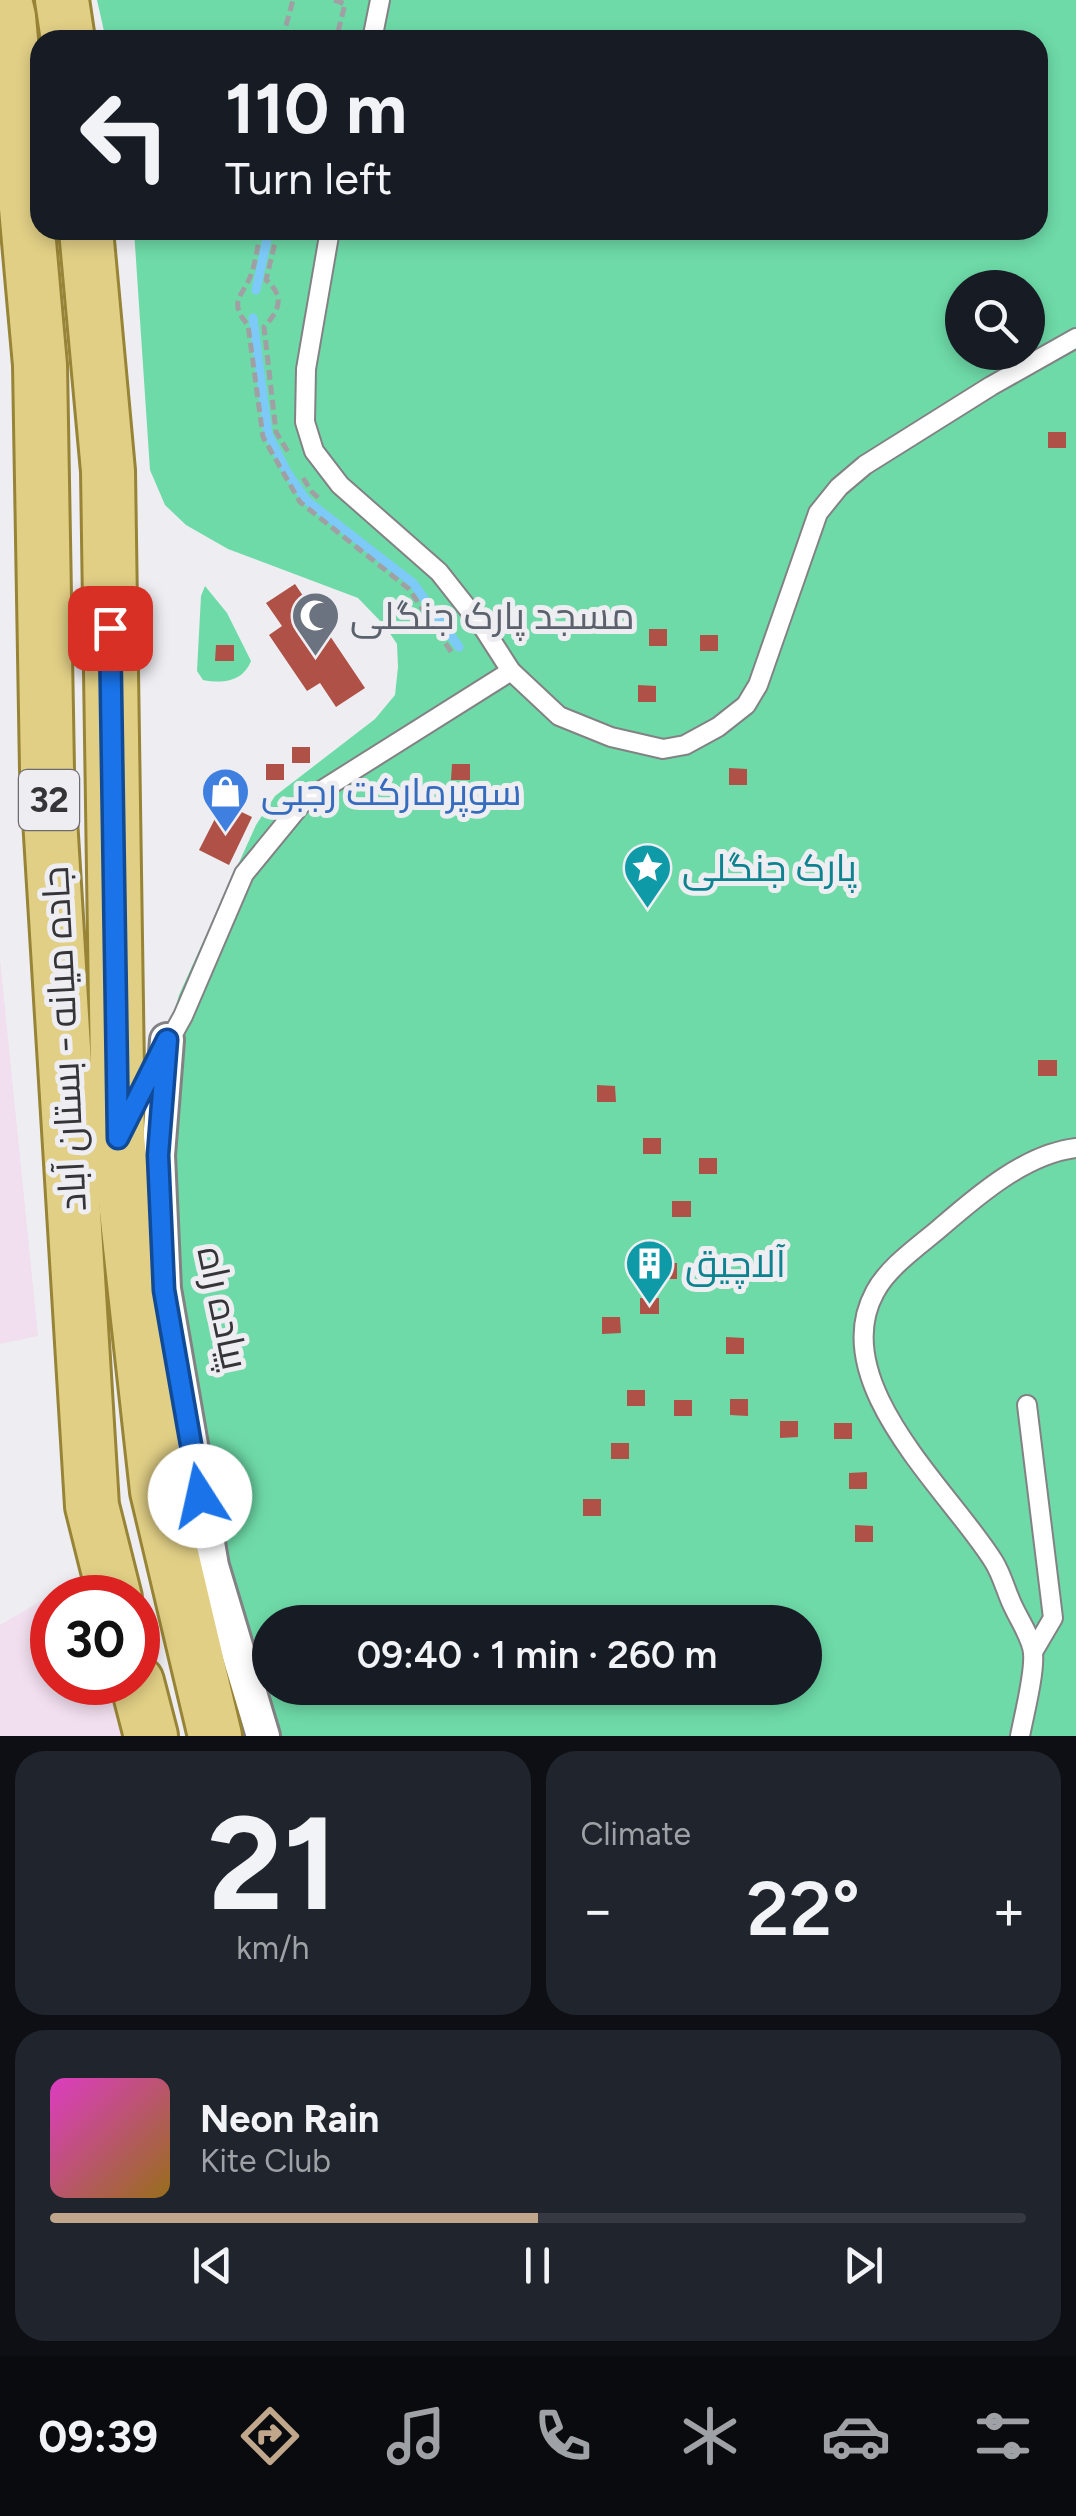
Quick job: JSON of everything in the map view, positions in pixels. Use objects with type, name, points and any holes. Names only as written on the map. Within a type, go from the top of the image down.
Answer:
[{"type":"main road","name":"جاده میانه - بستان آباد","points":[[4,0],[10,16],[40,365],[47,770],[92,1506],[110,1575]]},
{"type":"main road","points":[[62,0],[66,30]]},
{"type":"main road","name":"جاده میانه - بستان آباد","points":[[87,240],[108,470],[118,1138],[157,1491],[215,1736]]},
{"type":"main road","points":[[143,1705],[151,1736]]},
{"type":"street","points":[[167,1040],[158,1155],[164,1290],[212,1566],[263,1736]]},
{"type":"lane","points":[[374,30],[380,0]]},
{"type":"lane","points":[[328,240],[306,369],[304,422],[314,451],[340,485],[439,572],[511,671],[559,716],[611,737],[663,750],[685,746],[708,734],[746,704],[758,685],[818,513],[839,487],[880,456],[1076,338]]},
{"type":"lane","points":[[118,1138],[183,1016],[244,874],[302,802],[511,671]]},
{"type":"lane","points":[[1033,1652],[995,1563],[916,1462],[884,1405],[862,1347],[864,1318],[876,1288],[928,1238],[1003,1179],[1034,1162],[1076,1148]]},
{"type":"lane","points":[[1020,1736],[1033,1652],[1053,1618],[1027,1405]]},
{"type":"path","points":[[285,30],[293,0]]},
{"type":"path","points":[[334,0],[345,4],[338,30]]},
{"type":"path","points":[[248,325],[239,312],[238,294],[251,278],[260,240]]},
{"type":"path","points":[[264,327],[280,301],[278,292],[266,280],[276,240]]},
{"type":"shaded area","points":[[0,959],[38,1336],[0,1344]]},
{"type":"shaded area","points":[[30,1608],[30,1705],[118,1705],[129,1736],[0,1736],[0,1625]]},
{"type":"green space","name":"پارک جنگلی","points":[[97,0],[1076,0],[1076,1736],[279,1736],[269,1705],[822,1705],[822,1605],[252,1605],[252,1655],[230,1589],[147,1111],[179,995],[256,825],[275,796],[375,719],[395,695],[397,644],[358,598],[228,549],[186,525],[165,505],[150,470],[135,240],[1048,240],[1048,30],[104,30]]},
{"type":"green space","points":[[205,586],[227,613],[251,661],[232,680],[203,680],[197,671],[201,596]]},
{"type":"building","points":[[1048,432],[1066,432],[1066,448],[1048,448]]},
{"type":"building","name":"مسجد پارک جنگلی","points":[[295,584],[365,688],[336,707],[320,683],[307,691],[269,635],[282,626],[266,603]]},
{"type":"building","points":[[649,629],[667,629],[667,646],[649,646]]},
{"type":"building","points":[[700,635],[718,635],[718,651],[700,651]]},
{"type":"building","points":[[216,645],[234,645],[234,661],[215,661]]},
{"type":"building","points":[[638,685],[656,686],[656,702],[638,702]]},
{"type":"building","points":[[292,747],[310,747],[310,763],[292,763]]},
{"type":"building","points":[[266,764],[284,764],[284,780],[266,780]]},
{"type":"building","points":[[452,764],[470,764],[470,780],[451,780]]},
{"type":"building","points":[[729,768],[747,769],[747,785],[729,785]]},
{"type":"building","name":"سوپرمارکت رجبی","points":[[223,803],[252,817],[229,865],[199,850]]},
{"type":"building","points":[[1038,1060],[1057,1060],[1057,1076],[1038,1076]]},
{"type":"building","points":[[597,1085],[615,1086],[616,1102],[597,1102]]},
{"type":"building","name":"آلاچیق","points":[[643,1138],[661,1138],[661,1154],[643,1154]]},
{"type":"building","name":"آلاچیق","points":[[699,1158],[717,1158],[717,1174],[699,1174]]},
{"type":"building","name":"آلاچیق","points":[[672,1201],[691,1201],[691,1217],[672,1217]]},
{"type":"building","name":"آلاچیق","points":[[658,1263],[677,1263],[677,1279],[658,1279]]},
{"type":"building","name":"آلاچیق","points":[[640,1298],[659,1298],[659,1314],[640,1314]]},
{"type":"building","name":"آلاچیق","points":[[602,1317],[620,1317],[621,1333],[602,1334]]},
{"type":"building","name":"آلاچیق","points":[[726,1337],[744,1338],[744,1354],[726,1354]]},
{"type":"building","name":"آلاچیق","points":[[627,1390],[645,1390],[645,1406],[627,1406]]},
{"type":"building","name":"آلاچیق","points":[[730,1399],[748,1399],[748,1416],[730,1415]]},
{"type":"building","points":[[674,1400],[692,1400],[692,1416],[674,1416]]},
{"type":"building","points":[[780,1421],[798,1421],[798,1437],[780,1438]]},
{"type":"building","points":[[834,1423],[852,1423],[852,1439],[834,1439]]},
{"type":"building","points":[[611,1443],[629,1443],[629,1459],[611,1459]]},
{"type":"building","points":[[867,1472],[867,1489],[849,1489],[849,1473]]},
{"type":"building","points":[[583,1499],[601,1499],[601,1516],[583,1516]]},
{"type":"building","points":[[855,1525],[873,1526],[873,1542],[855,1542]]},
{"type":"waterway","points":[[256,290],[267,240]]},
{"type":"waterway","points":[[253,318],[268,434],[287,472],[306,500],[413,583],[459,647]]},
{"type":"place","name":"مسجد پارک جنگلی","points":[[315,658]]},
{"type":"place","name":"سوپرمارکت رجبی","points":[[226,834]]},
{"type":"place","name":"پارک جنگلی","points":[[647,910]]},
{"type":"place","name":"آلاچیق","points":[[650,1306]]},
{"type":"route","points":[[110,628],[118,1138],[167,1040],[158,1155],[164,1290],[200,1496]]}]
